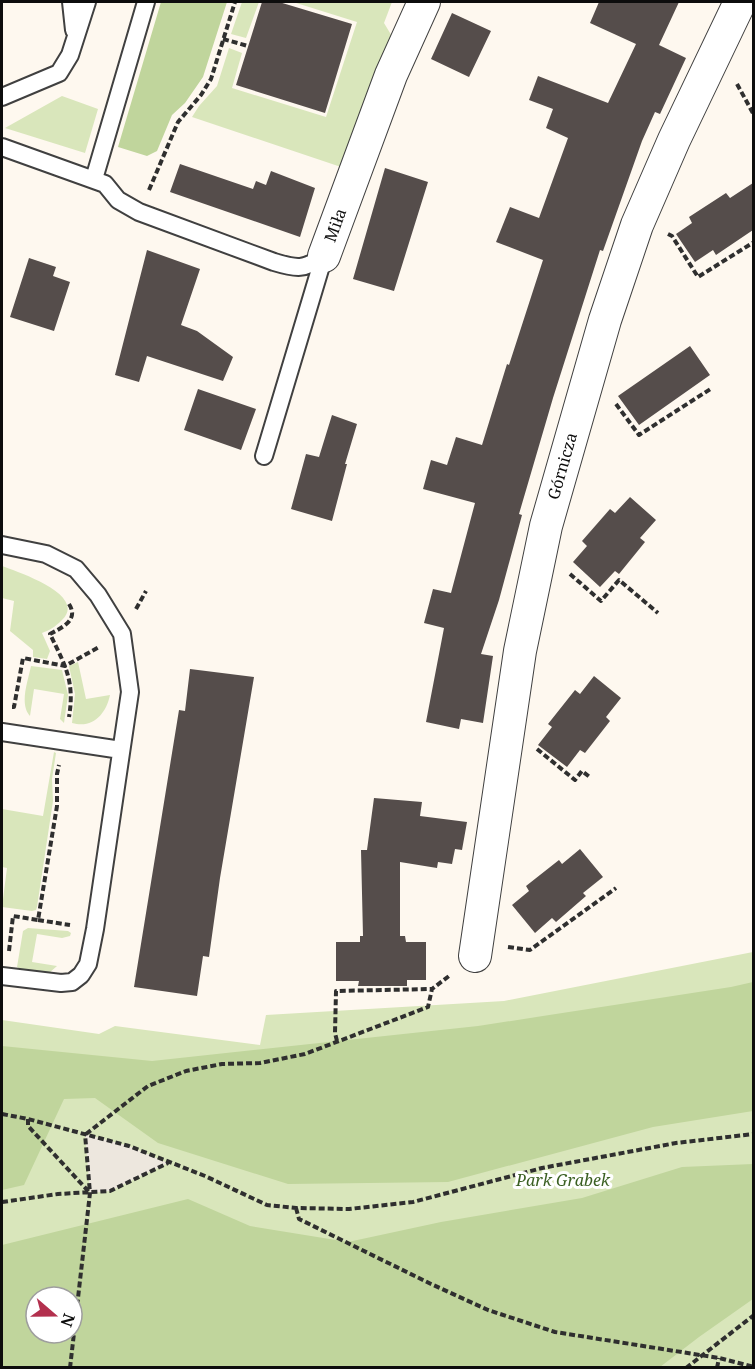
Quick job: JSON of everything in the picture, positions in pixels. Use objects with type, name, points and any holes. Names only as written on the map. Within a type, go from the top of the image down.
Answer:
[{"type":"street","name":"Miła","points":[[324,256],[391,75],[424,2]]},
{"type":"street","name":"Górnicza","points":[[476,950],[520,651],[546,526],[571,435],[605,320],[637,225],[674,140],[740,2]]},
{"type":"lane","points":[[70,55],[74,22],[71,2]]},
{"type":"lane","points":[[2,97],[59,72],[70,55],[87,2]]},
{"type":"lane","points":[[94,179],[146,2]]},
{"type":"lane","points":[[2,147],[105,184],[118,200],[139,212],[293,268],[308,267],[324,256]]},
{"type":"lane","name":"Miła","points":[[264,456],[324,256]]},
{"type":"lane","points":[[2,545],[46,554],[76,569],[98,595],[122,634],[130,692],[88,964],[81,975],[72,982],[61,983],[2,976]]},
{"type":"lane","points":[[2,732],[121,750]]},
{"type":"path","points":[[139,212],[177,122],[201,95],[211,79],[235,2]]},
{"type":"path","points":[[223,39],[248,46]]},
{"type":"path","points":[[734,80],[753,115]]},
{"type":"path","points":[[662,231],[672,236],[698,278],[753,242]]},
{"type":"path","points":[[613,401],[639,435],[712,388]]},
{"type":"path","points":[[567,572],[601,601],[619,580],[658,613]]},
{"type":"path","points":[[8,706],[14,707],[23,658],[65,666],[122,634],[146,591]]},
{"type":"path","points":[[535,747],[575,780],[582,771],[591,778]]},
{"type":"path","points":[[85,1134],[148,1086],[186,1071],[222,1064],[260,1063],[305,1054],[428,1007],[432,989],[476,950],[530,950],[616,888]]},
{"type":"path","points":[[38,920],[95,929]]},
{"type":"path","points":[[337,1041],[335,1033],[336,991],[432,989]]},
{"type":"path","points":[[2,1114],[129,1146],[205,1176],[267,1205],[296,1208],[349,1209],[413,1202],[542,1168],[676,1143],[753,1134]]},
{"type":"path","points":[[28,1119],[28,1126],[90,1193]]},
{"type":"path","points":[[70,1368],[90,1193],[85,1134]]},
{"type":"path","points":[[2,1202],[58,1194],[110,1191],[168,1163]]},
{"type":"path","points":[[296,1208],[299,1219],[488,1310],[555,1332],[704,1355],[753,1367]]},
{"type":"path","points":[[686,1368],[753,1315]]},
{"type":"path","points":[[717,1368],[719,1358]]},
{"type":"green space","points":[[161,2],[227,2],[203,77],[185,103],[172,115],[157,151],[147,156],[118,147]]},
{"type":"green space","points":[[242,2],[259,2],[246,38],[231,34]]},
{"type":"green space","points":[[293,2],[392,2],[384,23],[393,38],[344,168],[192,117],[217,86],[229,48],[242,53],[232,88],[326,117],[357,22]]},
{"type":"green space","points":[[62,96],[98,109],[85,153],[5,128]]},
{"type":"green space","points":[[2,566],[48,586],[66,602],[68,611],[62,620],[42,633],[50,651],[47,659],[33,657],[33,650],[10,631],[14,601],[2,598]]},
{"type":"green space","points":[[78,662],[86,699],[110,695],[102,714],[86,724],[72,723],[75,694],[69,666]]},
{"type":"green space","points":[[31,666],[62,670],[68,695],[64,723],[60,719],[64,694],[34,689],[30,716],[27,711],[25,692]]},
{"type":"green space","points":[[54,752],[56,753],[52,779],[53,801],[36,910],[2,907],[7,868],[2,867],[2,809],[43,816]]},
{"type":"green space","points":[[28,928],[71,933],[70,936],[62,938],[37,934],[32,962],[57,966],[49,973],[25,972],[17,967],[23,931]]},
{"type":"green space","name":"Park Grabek","points":[[753,952],[753,1367],[2,1368],[2,1020],[99,1034],[115,1026],[260,1045],[266,1015],[504,1001]]},
{"type":"green space","points":[[753,982],[753,1111],[653,1127],[448,1182],[288,1184],[158,1143],[95,1098],[64,1099],[24,1185],[2,1190],[2,1046],[152,1061],[478,1026]]},
{"type":"green space","points":[[753,1164],[753,1299],[660,1367],[2,1367],[2,1245],[188,1199],[250,1226],[348,1242],[441,1222],[582,1198],[682,1167]]},
{"type":"shaded area","points":[[85,1134],[129,1146],[168,1163],[110,1191],[90,1193]]},
{"type":"building","points":[[262,2],[279,2],[352,24],[325,113],[236,85]]},
{"type":"building","points":[[599,2],[679,2],[659,45],[686,58],[660,114],[655,112],[642,141],[603,251],[600,250],[553,398],[519,514],[522,515],[499,600],[481,654],[493,656],[483,723],[461,719],[459,729],[426,722],[444,628],[424,623],[433,589],[451,593],[475,503],[423,489],[431,460],[447,465],[456,437],[482,445],[543,260],[496,242],[510,207],[539,218],[568,138],[546,128],[553,109],[529,100],[538,76],[608,103],[636,44],[590,23]]},
{"type":"building","points":[[452,13],[491,31],[469,77],[431,59]]},
{"type":"building","points":[[180,164],[253,189],[256,181],[266,185],[271,171],[315,188],[300,237],[170,192]]},
{"type":"building","points":[[385,168],[428,182],[394,291],[353,279]]},
{"type":"building","points":[[753,183],[753,230],[716,255],[713,250],[695,262],[676,234],[692,223],[689,217],[726,193],[730,198]]},
{"type":"building","points":[[147,250],[200,269],[181,325],[197,331],[233,357],[223,381],[147,356],[139,382],[115,375]]},
{"type":"building","points":[[29,258],[56,267],[53,276],[70,282],[54,331],[10,317]]},
{"type":"building","points":[[690,346],[710,375],[639,425],[618,396]]},
{"type":"building","points":[[198,389],[256,409],[241,450],[184,430]]},
{"type":"building","points":[[332,415],[357,424],[332,521],[291,509],[306,454],[319,457]]},
{"type":"building","points":[[630,497],[656,520],[640,538],[645,542],[619,574],[615,571],[600,587],[573,562],[587,546],[582,541],[610,509],[615,513]]},
{"type":"building","points":[[190,669],[254,677],[209,957],[203,956],[197,996],[134,987],[179,710],[185,711]]},
{"type":"building","points":[[594,676],[621,698],[606,717],[610,721],[585,753],[580,750],[567,767],[538,745],[552,727],[548,724],[575,690],[580,694]]},
{"type":"building","points":[[374,798],[422,802],[420,816],[467,822],[462,850],[455,849],[452,864],[438,862],[437,868],[400,862],[400,936],[405,936],[406,942],[426,942],[426,980],[407,980],[407,986],[358,986],[359,981],[336,981],[336,942],[360,942],[360,936],[363,936],[361,850],[367,850]]},
{"type":"building","points":[[580,849],[603,877],[583,893],[586,896],[556,922],[552,918],[535,933],[512,905],[529,891],[526,886],[559,860],[562,864]]}]
